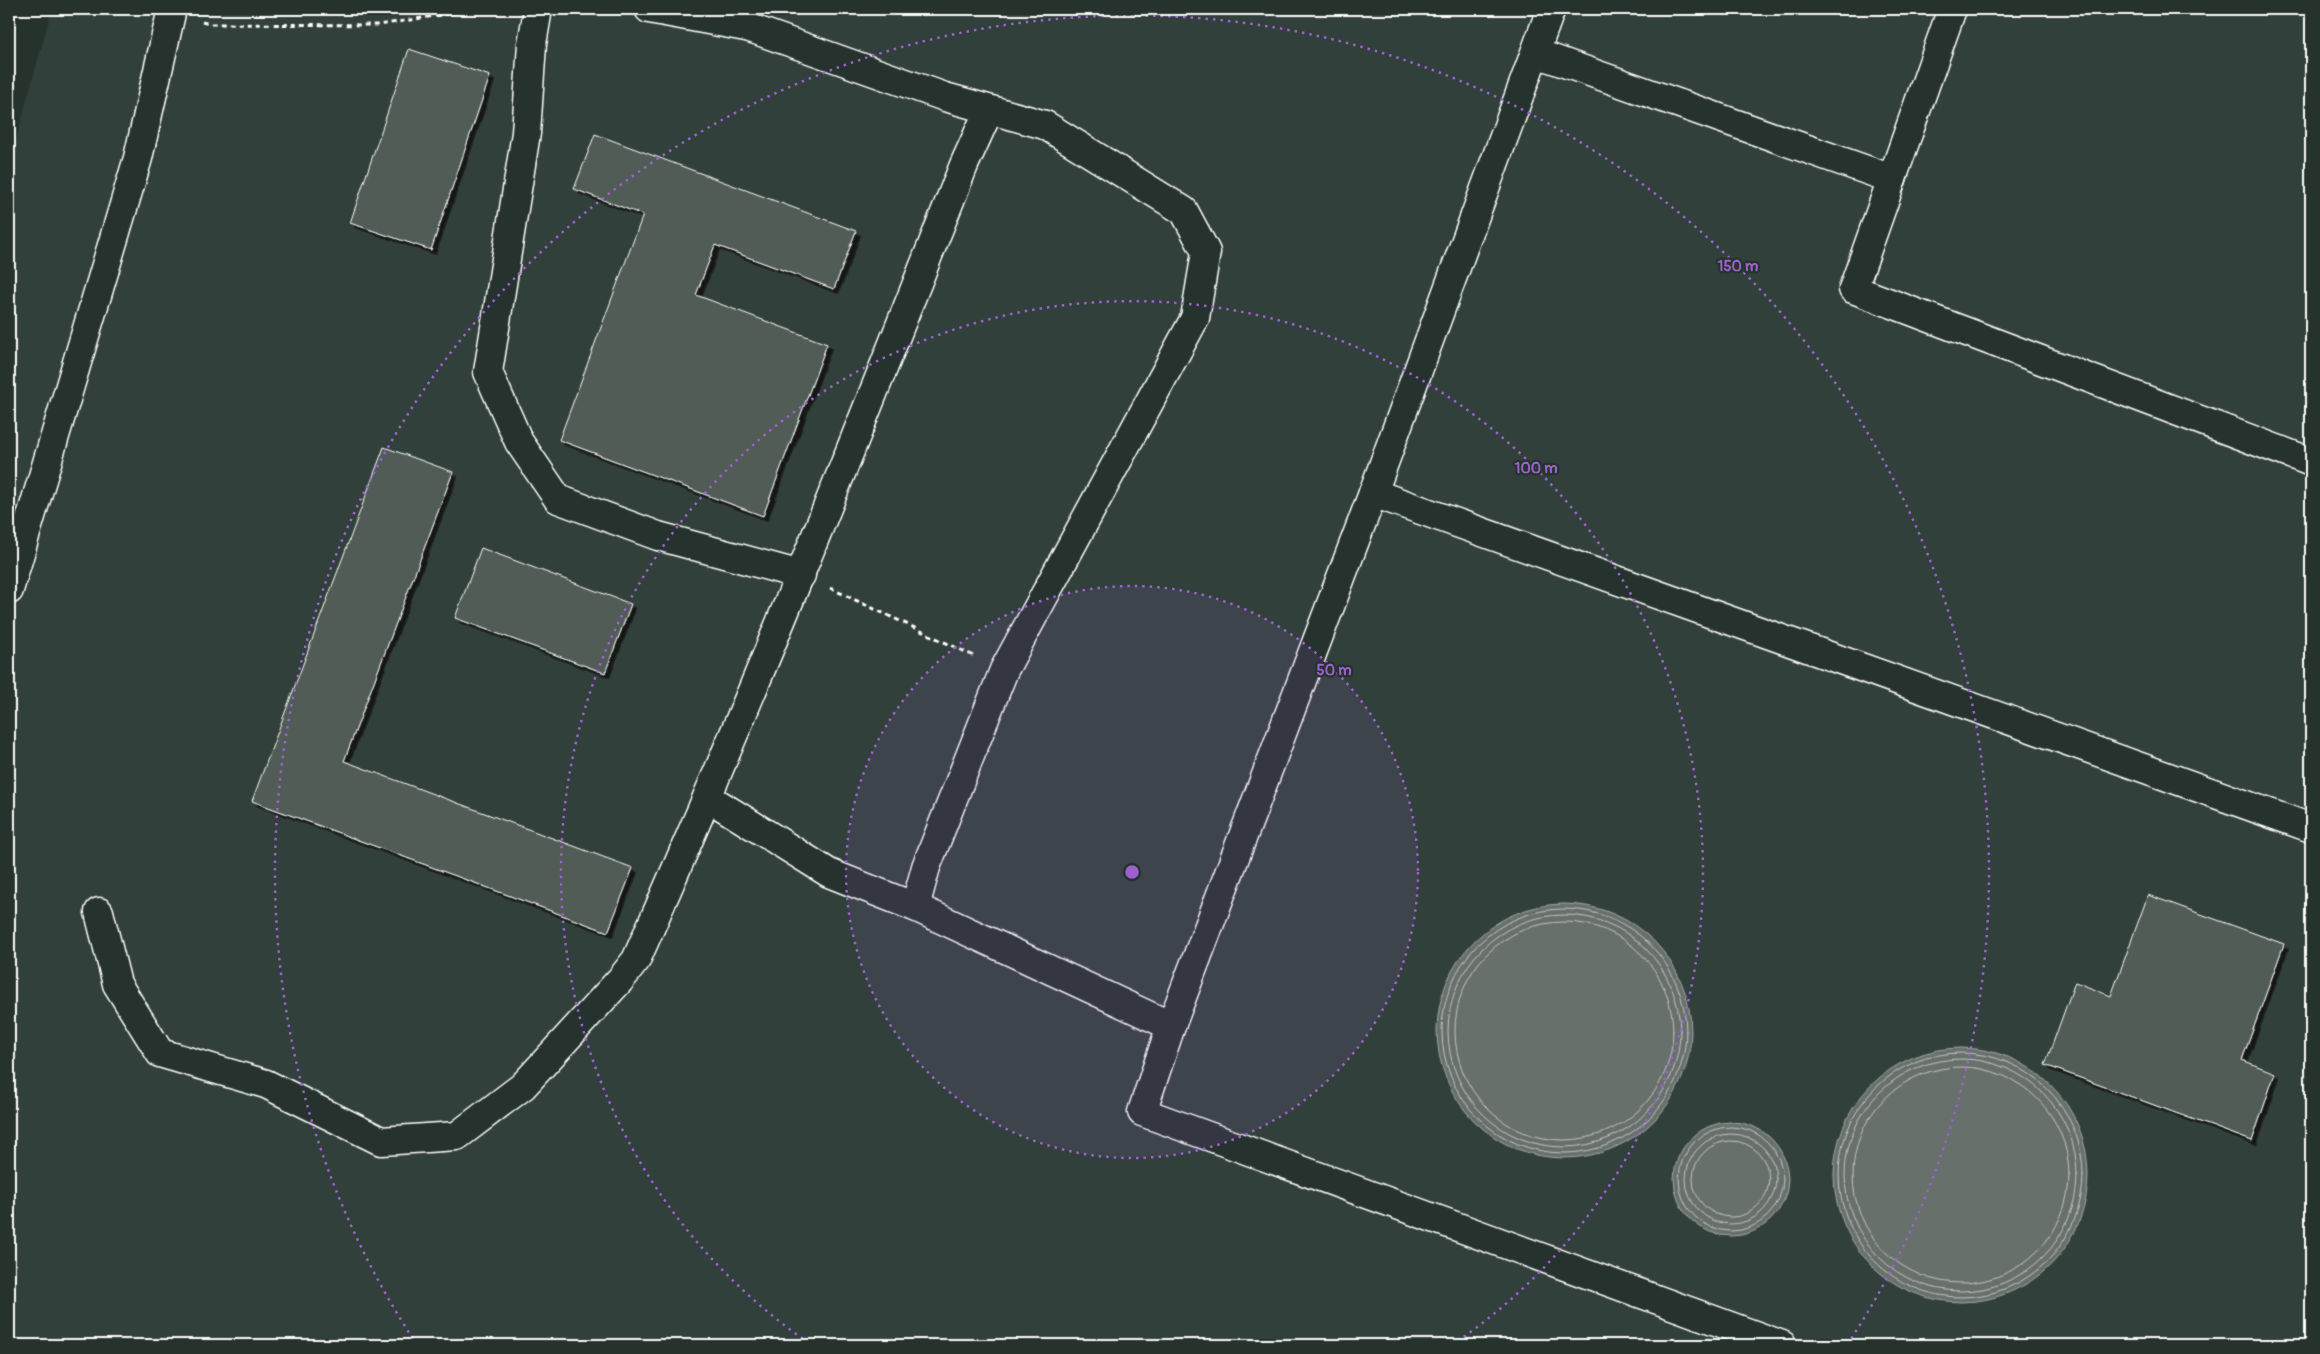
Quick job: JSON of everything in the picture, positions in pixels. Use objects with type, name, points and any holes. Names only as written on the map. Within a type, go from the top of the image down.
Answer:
[{"type":"lane","points":[[538,9],[532,44],[526,133],[488,372],[519,442],[558,499],[658,536],[801,575]]},
{"type":"lane","points":[[649,9],[750,28],[945,97],[1046,125],[1184,211],[1206,252],[1196,318],[1004,670],[926,867],[916,907]]},
{"type":"lane","points":[[725,9],[750,28]]},
{"type":"lane","points":[[1551,9],[1373,493],[1171,1026],[1142,1112],[1782,1345]]},
{"type":"lane","points":[[1952,9],[1853,289],[2311,462]]},
{"type":"lane","points":[[9,590],[138,158],[171,11]]},
{"type":"lane","points":[[1536,53],[1892,179]]},
{"type":"lane","points":[[99,912],[117,984],[160,1053],[266,1084],[381,1141],[457,1136],[523,1086],[621,979],[636,960],[708,798],[801,575],[964,165],[989,110]]},
{"type":"lane","points":[[1373,493],[2311,828]]},
{"type":"lane","points":[[708,798],[829,874],[916,907],[1171,1026]]},
{"type":"path","points":[[171,11],[210,24],[379,25],[478,9]]},
{"type":"path","points":[[801,575],[1004,670]]},
{"type":"shaded area","points":[[52,9],[2311,9],[2311,1345],[9,1345],[9,165]]},
{"type":"water","points":[[1552,904],[1576,904],[1613,913],[1635,925],[1654,941],[1670,960],[1682,982],[1689,1006],[1691,1031],[1689,1056],[1682,1080],[1670,1102],[1654,1121],[1635,1137],[1613,1149],[1576,1158],[1552,1158],[1515,1149],[1493,1137],[1466,1112],[1446,1080],[1442,1068],[1437,1043],[1437,1019],[1446,982],[1458,960],[1483,933],[1515,913],[1527,909]]},
{"type":"water","points":[[1961,1048],[1998,1053],[2032,1069],[2051,1085],[2067,1104],[2083,1138],[2088,1175],[2083,1212],[2067,1246],[2051,1265],[2032,1281],[1998,1297],[1961,1302],[1924,1297],[1890,1281],[1871,1265],[1855,1246],[1839,1212],[1834,1175],[1839,1138],[1855,1104],[1871,1085],[1890,1069],[1924,1053]]},
{"type":"water","points":[[1731,1122],[1753,1127],[1771,1139],[1783,1157],[1788,1179],[1783,1201],[1771,1219],[1753,1231],[1731,1236],[1709,1231],[1691,1219],[1679,1201],[1674,1179],[1679,1157],[1691,1139],[1709,1127]]},
{"type":"building","points":[[409,49],[490,76],[431,250],[350,223]]},
{"type":"building","points":[[595,134],[856,231],[834,289],[715,245],[696,295],[827,344],[763,516],[559,440],[643,215],[574,189]]},
{"type":"building","points":[[384,447],[453,472],[344,761],[633,868],[608,932],[252,801]]},
{"type":"building","points":[[481,548],[631,604],[605,673],[455,618]]},
{"type":"building","points":[[2148,895],[2284,944],[2242,1060],[2275,1073],[2252,1141],[2045,1065],[2075,982],[2111,996]]}]
